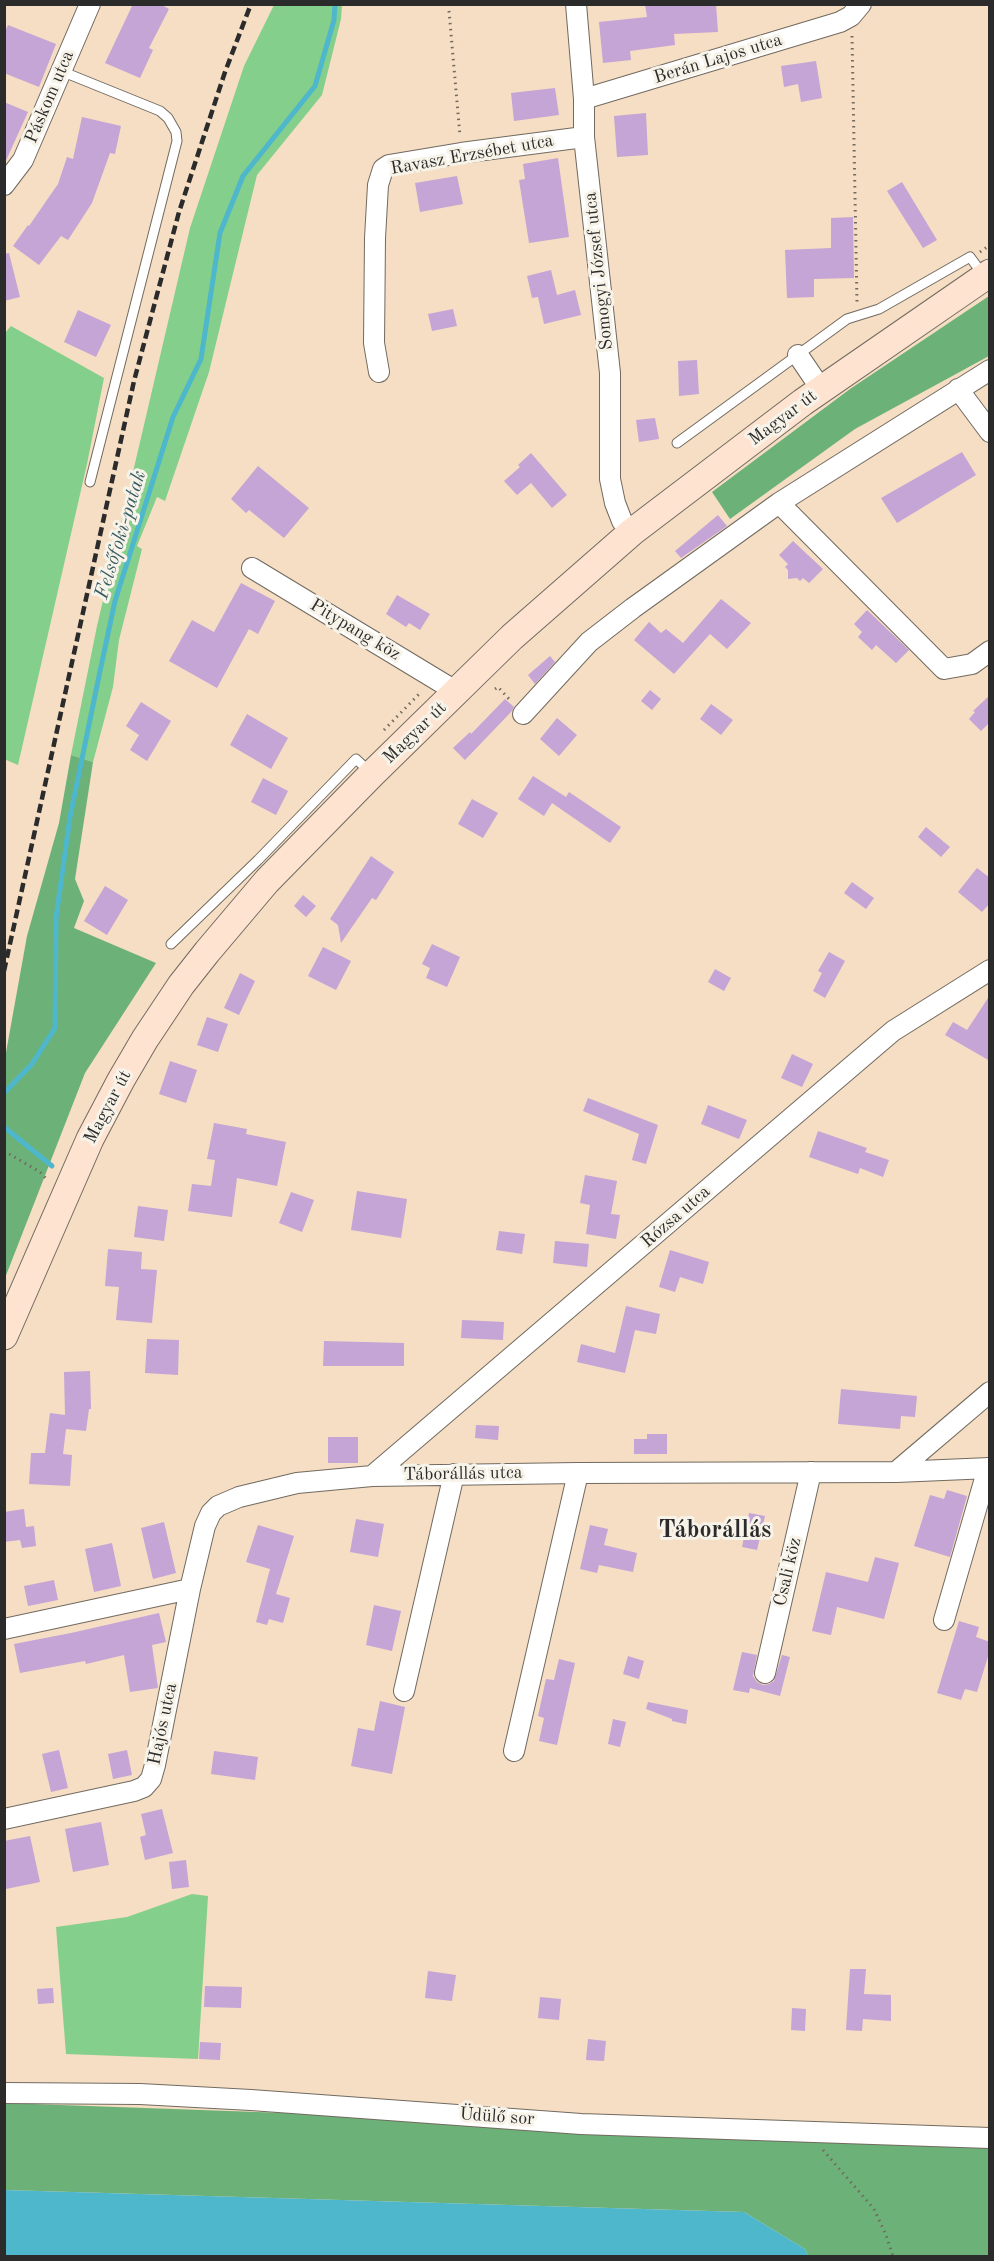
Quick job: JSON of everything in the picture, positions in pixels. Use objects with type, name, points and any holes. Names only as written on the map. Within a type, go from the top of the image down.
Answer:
[{"type":"street","name":"Páskom utca","points":[[4,185],[23,160],[90,4]]},
{"type":"street","name":"Somogyi József utca","points":[[576,4],[584,99],[584,137],[610,374],[610,479],[615,503],[622,520],[632,532]]},
{"type":"street","name":"Berán Lajos utca","points":[[584,99],[829,26],[856,10]]},
{"type":"street","name":"Ravasz Erzsébet utca","points":[[379,372],[374,344],[375,238],[378,185],[383,169],[389,165],[461,153],[584,137]]},
{"type":"street","name":"Magyar út","points":[[4,1336],[90,1138],[145,1039],[181,986],[267,881],[372,774],[513,637],[632,532],[821,389],[987,274]]},
{"type":"street","points":[[798,355],[821,389]]},
{"type":"street","points":[[523,714],[589,642],[633,608],[779,503],[990,370]]},
{"type":"street","points":[[958,389],[990,432]]},
{"type":"street","points":[[779,503],[944,669],[972,664],[990,651]]},
{"type":"street","name":"Pitypang köz","points":[[252,568],[457,692]]},
{"type":"street","name":"Rózsa utca","points":[[372,1476],[893,1031],[990,970]]},
{"type":"street","points":[[896,1472],[990,1392]]},
{"type":"street","points":[[944,1620],[989,1468]]},
{"type":"street","name":"Táborállás utca","points":[[190,1589],[205,1526],[211,1513],[218,1506],[239,1497],[297,1483],[372,1476],[453,1474],[896,1472],[989,1468]]},
{"type":"street","name":"Csali köz","points":[[765,1673],[811,1472]]},
{"type":"street","points":[[514,1751],[578,1473]]},
{"type":"street","points":[[404,1691],[453,1474]]},
{"type":"street","points":[[4,1629],[190,1589]]},
{"type":"street","name":"Hajós utca","points":[[4,1819],[134,1791],[144,1787],[151,1779],[190,1589]]},
{"type":"street","name":"Üdülő sor","points":[[4,2093],[152,2095],[581,2124],[990,2138]]},
{"type":"lane","points":[[61,71],[160,111],[173,125],[177,141],[90,482]]},
{"type":"lane","points":[[677,443],[847,319],[879,309],[970,257],[987,274]]},
{"type":"lane","points":[[171,944],[258,860],[356,759],[372,774]]},
{"type":"path","points":[[449,10],[461,153]]},
{"type":"path","points":[[856,10],[858,316]]},
{"type":"path","points":[[495,689],[498,687],[523,714]]},
{"type":"path","points":[[4,1151],[40,1172],[52,1184]]},
{"type":"path","points":[[808,2133],[874,2209],[893,2256]]},
{"type":"green space","points":[[274,5],[342,5],[341,19],[322,95],[257,175],[209,372],[165,501],[157,497],[137,546],[142,549],[119,640],[113,687],[93,762],[71,755],[97,626],[190,228],[244,66]]},
{"type":"green space","points":[[989,296],[989,356],[855,429],[730,519],[712,492],[850,389]]},
{"type":"green space","points":[[11,326],[104,378],[87,464],[18,765],[4,759],[4,334]]},
{"type":"green space","points":[[71,755],[93,762],[75,879],[84,901],[74,928],[156,963],[85,1073],[5,1278],[5,1058],[27,936],[59,823]]},
{"type":"green space","points":[[192,1894],[208,1896],[198,2059],[66,2054],[56,1927],[127,1917]]},
{"type":"green space","points":[[4,2103],[989,2138],[989,2256],[808,2256],[805,2249],[744,2212],[5,2190]]},
{"type":"water","points":[[5,2190],[744,2212],[805,2249],[808,2256],[5,2256]]},
{"type":"building","points":[[133,4],[160,4],[169,9],[149,48],[153,50],[140,78],[105,63]]},
{"type":"building","points":[[645,4],[716,4],[718,32],[674,34],[675,45],[630,51],[631,60],[603,63],[599,22],[647,17]]},
{"type":"building","points":[[8,25],[56,44],[39,87],[4,73],[4,34]]},
{"type":"building","points":[[816,61],[822,98],[801,102],[798,84],[784,87],[781,66]]},
{"type":"building","points":[[555,88],[559,115],[514,121],[511,93]]},
{"type":"building","points":[[4,102],[28,112],[4,165]]},
{"type":"building","points":[[646,113],[648,155],[617,157],[614,116]]},
{"type":"building","points":[[82,117],[121,126],[115,154],[110,153],[92,203],[68,240],[61,236],[39,265],[13,246],[58,184],[67,157],[73,159]]},
{"type":"building","points":[[558,158],[569,237],[529,243],[519,180],[525,179],[523,164]]},
{"type":"building","points":[[457,176],[463,204],[420,212],[415,183]]},
{"type":"building","points":[[902,182],[937,240],[923,248],[887,191]]},
{"type":"building","points":[[853,217],[854,278],[814,279],[814,297],[787,298],[785,250],[831,248],[831,218]]},
{"type":"building","points":[[9,253],[20,297],[4,301],[4,254]]},
{"type":"building","points":[[551,270],[557,295],[575,290],[581,315],[544,324],[538,297],[532,298],[527,276]]},
{"type":"building","points":[[453,309],[457,326],[432,331],[428,314]]},
{"type":"building","points":[[78,310],[111,325],[96,357],[64,342]]},
{"type":"building","points":[[697,360],[699,394],[679,396],[678,361]]},
{"type":"building","points":[[655,418],[659,439],[639,442],[636,420]]},
{"type":"building","points":[[962,452],[976,475],[897,523],[881,498]]},
{"type":"building","points":[[531,453],[567,495],[552,508],[531,483],[517,495],[504,481]]},
{"type":"building","points":[[258,466],[309,508],[284,538],[249,510],[246,513],[231,499]]},
{"type":"building","points":[[718,515],[727,526],[681,558],[675,551]]},
{"type":"building","points":[[793,541],[823,569],[809,583],[803,578],[800,581],[797,578],[788,579],[788,570],[785,567],[788,564],[779,555]]},
{"type":"building","points":[[241,583],[275,601],[258,634],[249,629],[217,688],[169,661],[192,620],[214,632]]},
{"type":"building","points":[[397,595],[430,614],[420,630],[409,623],[406,627],[386,614]]},
{"type":"building","points":[[721,599],[751,623],[727,649],[710,634],[674,674],[634,640],[649,622],[661,633],[666,629],[683,643]]},
{"type":"building","points":[[867,610],[909,650],[896,663],[876,645],[872,650],[858,637],[862,632],[854,624]]},
{"type":"building","points":[[550,656],[555,662],[535,684],[528,675]]},
{"type":"building","points":[[650,690],[661,699],[652,710],[641,701]]},
{"type":"building","points":[[990,695],[990,726],[988,724],[981,731],[969,719],[975,712],[973,711]]},
{"type":"building","points":[[505,699],[514,707],[511,712],[465,760],[453,748],[470,732],[471,734]]},
{"type":"building","points":[[141,702],[171,721],[147,761],[130,750],[139,735],[126,726]]},
{"type":"building","points":[[711,704],[733,720],[721,735],[700,719]]},
{"type":"building","points":[[247,714],[288,738],[271,769],[230,745]]},
{"type":"building","points":[[557,718],[577,735],[559,756],[540,739]]},
{"type":"building","points":[[533,776],[566,797],[569,792],[621,827],[610,843],[552,803],[544,816],[518,799]]},
{"type":"building","points":[[263,778],[288,791],[276,815],[251,802]]},
{"type":"building","points":[[472,799],[498,813],[483,838],[458,824]]},
{"type":"building","points":[[926,827],[950,847],[941,857],[918,837]]},
{"type":"building","points":[[371,856],[394,872],[376,900],[372,898],[341,943],[338,925],[330,919]]},
{"type":"building","points":[[977,868],[990,878],[990,903],[982,912],[958,892]]},
{"type":"building","points":[[852,882],[874,898],[866,909],[844,893]]},
{"type":"building","points":[[105,886],[128,900],[107,935],[84,921]]},
{"type":"building","points":[[303,895],[316,906],[306,917],[294,906]]},
{"type":"building","points":[[432,944],[460,957],[447,987],[426,978],[430,968],[422,964]]},
{"type":"building","points":[[323,947],[351,961],[336,990],[308,976]]},
{"type":"building","points":[[829,952],[845,961],[825,998],[813,991],[822,973],[818,971]]},
{"type":"building","points":[[715,969],[731,978],[724,991],[708,982]]},
{"type":"building","points":[[240,973],[255,981],[239,1015],[224,1008]]},
{"type":"building","points":[[990,995],[990,1061],[945,1035],[953,1022],[967,1030]]},
{"type":"building","points":[[207,1017],[228,1024],[218,1052],[197,1045]]},
{"type":"building","points":[[792,1054],[813,1064],[802,1087],[781,1078]]},
{"type":"building","points":[[170,1061],[197,1070],[186,1103],[159,1094]]},
{"type":"building","points":[[588,1098],[658,1125],[646,1164],[632,1160],[639,1134],[583,1111]]},
{"type":"building","points":[[708,1105],[747,1120],[739,1139],[701,1124]]},
{"type":"building","points":[[214,1123],[247,1129],[246,1134],[286,1142],[277,1186],[237,1178],[232,1217],[188,1211],[192,1184],[211,1186],[215,1160],[207,1159]]},
{"type":"building","points":[[818,1131],[867,1148],[865,1152],[889,1160],[883,1177],[860,1168],[858,1174],[809,1157]]},
{"type":"building","points":[[585,1175],[617,1181],[611,1214],[620,1215],[616,1239],[586,1234],[590,1205],[580,1203]]},
{"type":"building","points":[[357,1191],[407,1199],[401,1238],[351,1230]]},
{"type":"building","points":[[291,1192],[314,1200],[302,1232],[279,1223]]},
{"type":"building","points":[[138,1206],[168,1210],[164,1241],[134,1237]]},
{"type":"building","points":[[499,1231],[525,1234],[522,1254],[496,1250]]},
{"type":"building","points":[[555,1241],[589,1244],[587,1267],[553,1263]]},
{"type":"building","points":[[108,1249],[142,1252],[141,1269],[157,1270],[152,1323],[116,1320],[119,1287],[105,1286]]},
{"type":"building","points":[[670,1250],[709,1262],[703,1284],[680,1277],[675,1292],[659,1287]]},
{"type":"building","points":[[626,1306],[660,1314],[656,1334],[635,1330],[625,1373],[577,1362],[581,1344],[615,1353]]},
{"type":"building","points":[[462,1320],[504,1322],[503,1340],[461,1338]]},
{"type":"building","points":[[147,1339],[179,1340],[178,1375],[145,1373]]},
{"type":"building","points":[[324,1341],[404,1343],[404,1366],[323,1366]]},
{"type":"building","points":[[90,1371],[91,1409],[89,1409],[86,1431],[66,1429],[63,1454],[72,1455],[70,1486],[29,1484],[31,1453],[45,1453],[50,1413],[65,1415],[64,1372]]},
{"type":"building","points":[[841,1389],[917,1396],[915,1417],[901,1416],[900,1429],[838,1424]]},
{"type":"building","points":[[476,1425],[499,1426],[498,1440],[475,1438]]},
{"type":"building","points":[[647,1434],[667,1434],[667,1454],[634,1454],[634,1439],[647,1439]]},
{"type":"building","points":[[328,1437],[358,1437],[358,1463],[328,1463]]},
{"type":"building","points":[[947,1490],[967,1496],[950,1557],[914,1546],[930,1495],[944,1499]]},
{"type":"building","points":[[24,1509],[26,1527],[34,1526],[36,1546],[22,1548],[20,1540],[4,1542],[4,1512]]},
{"type":"building","points":[[749,1513],[765,1516],[757,1550],[742,1547]]},
{"type":"building","points":[[356,1519],[384,1524],[378,1557],[350,1552]]},
{"type":"building","points":[[164,1522],[176,1573],[153,1579],[141,1528]]},
{"type":"building","points":[[258,1525],[294,1536],[276,1594],[290,1598],[283,1623],[269,1619],[267,1625],[256,1622],[270,1569],[246,1562]]},
{"type":"building","points":[[590,1525],[608,1529],[604,1545],[637,1553],[633,1572],[599,1565],[597,1573],[580,1569]]},
{"type":"building","points":[[112,1543],[121,1586],[94,1592],[85,1549]]},
{"type":"building","points":[[875,1557],[899,1563],[884,1619],[837,1607],[831,1635],[812,1631],[826,1572],[868,1582]]},
{"type":"building","points":[[54,1580],[58,1600],[28,1606],[24,1586]]},
{"type":"building","points":[[374,1605],[401,1611],[392,1651],[366,1645]]},
{"type":"building","points":[[159,1613],[166,1642],[152,1645],[158,1688],[130,1692],[124,1655],[86,1664],[85,1661],[20,1673],[14,1644]]},
{"type":"building","points":[[959,1621],[979,1627],[976,1637],[990,1642],[990,1650],[977,1692],[965,1689],[961,1700],[937,1693]]},
{"type":"building","points":[[742,1652],[757,1655],[753,1676],[763,1685],[774,1681],[782,1655],[790,1657],[780,1696],[750,1688],[749,1693],[733,1690]]},
{"type":"building","points":[[628,1656],[644,1661],[639,1679],[623,1674]]},
{"type":"building","points":[[559,1659],[575,1663],[557,1745],[539,1741],[544,1718],[538,1716],[546,1679],[554,1680]]},
{"type":"building","points":[[380,1701],[405,1707],[392,1774],[351,1766],[358,1728],[374,1731]]},
{"type":"building","points":[[648,1702],[688,1710],[686,1724],[672,1721],[672,1719],[646,1709]]},
{"type":"building","points":[[613,1719],[626,1722],[620,1747],[608,1744]]},
{"type":"building","points":[[59,1750],[68,1788],[51,1792],[42,1754]]},
{"type":"building","points":[[127,1750],[132,1775],[113,1779],[108,1754]]},
{"type":"building","points":[[214,1751],[258,1757],[255,1780],[211,1774]]},
{"type":"building","points":[[162,1809],[173,1853],[145,1860],[140,1837],[146,1835],[141,1814]]},
{"type":"building","points":[[101,1822],[109,1865],[73,1872],[65,1829]]},
{"type":"building","points":[[30,1836],[40,1882],[6,1889],[4,1841]]},
{"type":"building","points":[[186,1860],[189,1887],[172,1889],[169,1862]]},
{"type":"building","points":[[850,1969],[866,1969],[864,1994],[891,1995],[891,2021],[863,2019],[862,2031],[846,2030]]},
{"type":"building","points":[[428,1971],[456,1975],[452,2001],[425,1998]]},
{"type":"building","points":[[205,1986],[242,1987],[241,2008],[204,2007]]},
{"type":"building","points":[[53,1988],[54,2003],[38,2004],[37,1989]]},
{"type":"building","points":[[540,1997],[561,1999],[559,2020],[538,2018]]},
{"type":"building","points":[[792,2008],[806,2009],[805,2031],[791,2030]]},
{"type":"building","points":[[588,2039],[606,2041],[604,2061],[586,2060]]},
{"type":"building","points":[[200,2042],[221,2043],[220,2060],[199,2059]]},
{"type":"waterway","name":"Felsőfoki-patak","points":[[4,1093],[32,1064],[55,1028],[56,918],[70,817],[99,676],[115,601],[173,417],[201,359],[220,233],[243,176],[315,86],[334,20],[335,4]]},
{"type":"waterway","points":[[4,1127],[52,1166]]},
{"type":"railway","points":[[4,971],[134,381],[179,212],[225,72],[251,4]]},
{"type":"district","name":"Táborállás","points":[[715,1531]]}]
